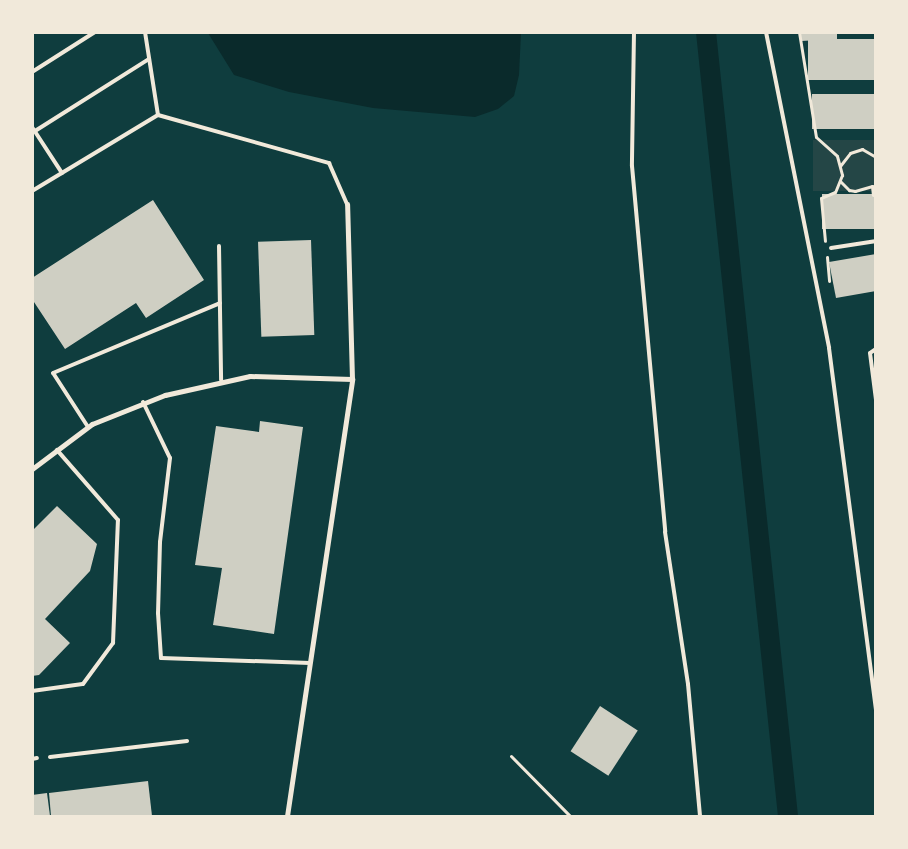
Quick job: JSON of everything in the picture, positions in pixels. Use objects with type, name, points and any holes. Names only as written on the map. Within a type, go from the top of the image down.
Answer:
[{"type":"street","points":[[286,816],[352,379],[347,204]]},
{"type":"street","points":[[32,469],[88,427],[143,402],[221,380],[250,376],[352,379]]},
{"type":"lane","points":[[32,72],[95,32]]},
{"type":"lane","points":[[145,32],[158,115]]},
{"type":"lane","points":[[634,32],[632,166],[665,532],[688,684],[700,816]]},
{"type":"lane","points":[[766,32],[829,348],[876,711]]},
{"type":"lane","points":[[62,173],[34,129],[149,59]]},
{"type":"lane","points":[[32,190],[158,115],[329,163],[347,204]]},
{"type":"lane","points":[[831,248],[876,241]]},
{"type":"lane","points":[[219,246],[221,380]]},
{"type":"lane","points":[[88,427],[53,373],[220,303]]},
{"type":"lane","points":[[876,349],[870,354],[876,400]]},
{"type":"lane","points":[[143,402],[170,458],[160,542],[158,613],[162,658],[310,663]]},
{"type":"lane","points":[[32,691],[83,684],[113,643],[118,520],[57,450]]},
{"type":"lane","points":[[50,757],[187,742]]},
{"type":"path","points":[[799,32],[816,137],[837,156],[840,166],[840,181],[835,192],[821,198],[826,246]]},
{"type":"path","points":[[840,166],[850,154],[862,149],[876,157]]},
{"type":"path","points":[[840,181],[849,190],[855,191],[872,186],[873,195]]},
{"type":"path","points":[[826,255],[829,284]]},
{"type":"path","points":[[510,756],[570,816]]},
{"type":"shaded area","points":[[208,33],[521,33],[519,75],[514,96],[498,109],[475,117],[373,108],[289,92],[234,75]]},
{"type":"shaded area","points":[[813,140],[875,140],[875,191],[813,191]]},
{"type":"building","points":[[801,32],[837,32],[837,39],[801,41]]},
{"type":"building","points":[[808,39],[876,39],[876,80],[808,80]]},
{"type":"building","points":[[812,94],[876,94],[876,129],[812,129]]},
{"type":"building","points":[[822,194],[876,194],[876,229],[822,229]]},
{"type":"building","points":[[153,200],[204,280],[146,318],[136,303],[65,349],[32,299],[32,278]]},
{"type":"building","points":[[311,240],[314,335],[261,337],[258,242]]},
{"type":"building","points":[[876,254],[876,291],[836,298],[829,262]]},
{"type":"building","points":[[260,421],[303,427],[274,634],[213,625],[222,568],[195,565],[216,426],[259,432]]},
{"type":"building","points":[[57,506],[97,544],[90,571],[45,619],[70,643],[39,675],[32,676],[32,531]]},
{"type":"building","points":[[600,706],[638,731],[608,776],[571,751]]},
{"type":"building","points":[[148,781],[152,816],[51,816],[49,793]]},
{"type":"building","points":[[47,793],[50,816],[32,816],[32,795]]},
{"type":"waterway","points":[[706,32],[788,816]]}]
